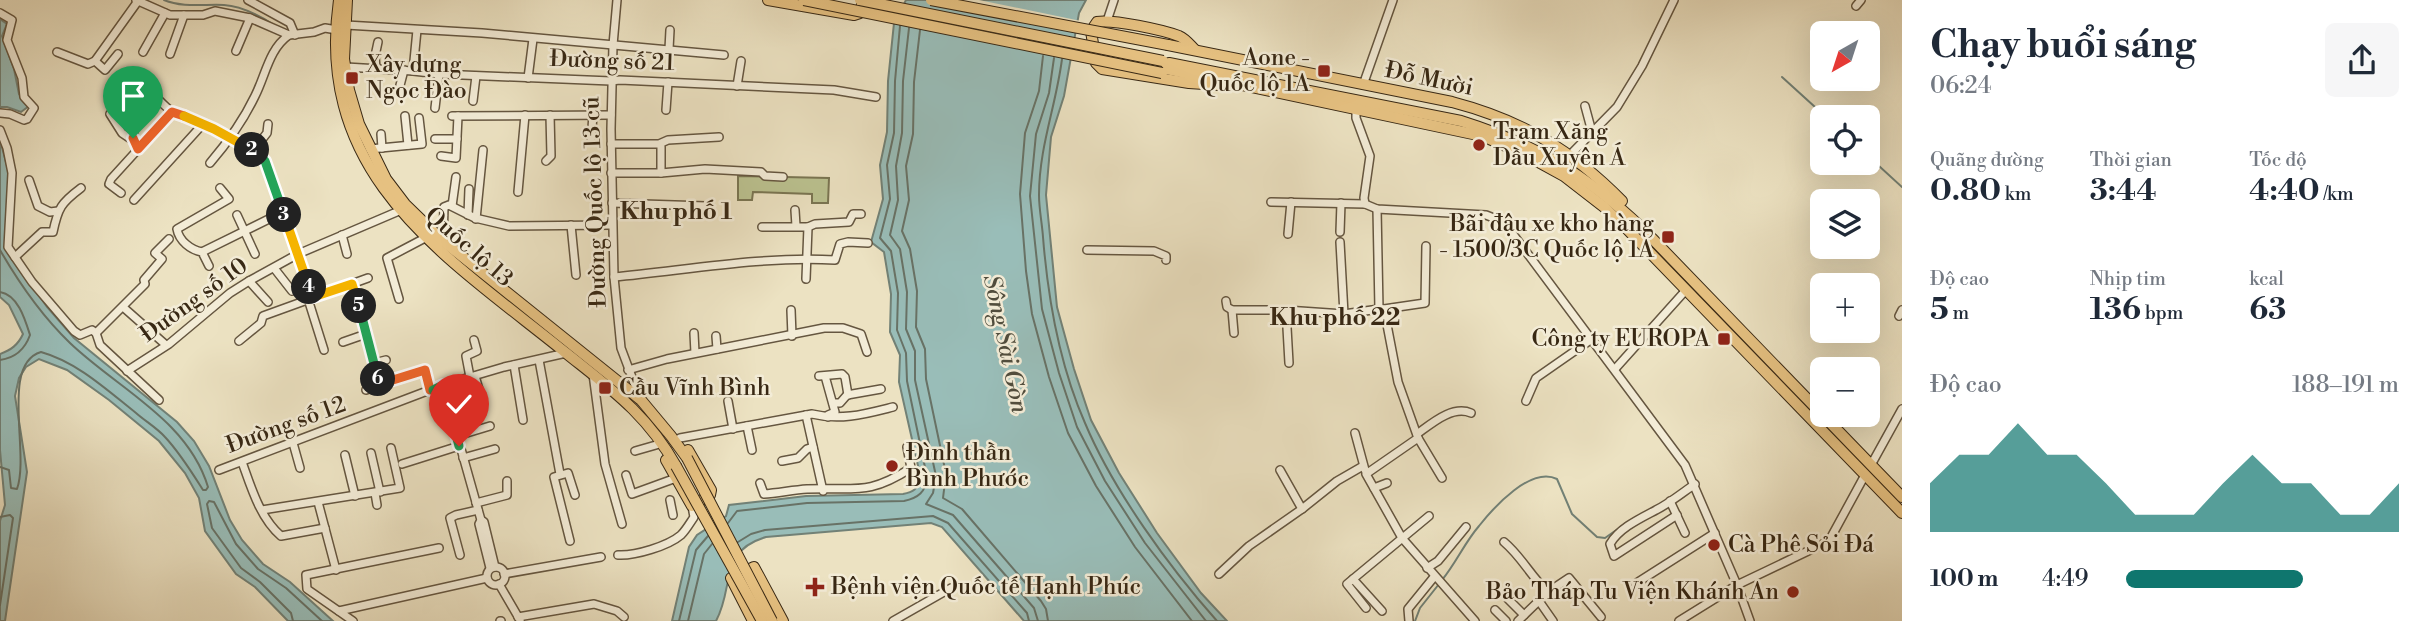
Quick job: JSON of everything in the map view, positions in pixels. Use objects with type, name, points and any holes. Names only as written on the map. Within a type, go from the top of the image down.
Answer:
[{"type":"highway","name":"Quốc lộ 13","points":[[339,0],[346,68],[359,124],[386,179],[405,204],[443,241],[641,406],[687,458],[772,621]]},
{"type":"highway","name":"Quốc lộ 13","points":[[349,0],[336,63],[350,127],[380,187],[425,238],[566,353],[641,406],[676,466],[754,620]]},
{"type":"highway","points":[[768,0],[851,15],[859,14],[861,0],[1163,67]]},
{"type":"highway","points":[[804,0],[1163,67]]},
{"type":"highway","points":[[829,0],[1163,67]]},
{"type":"highway","name":"Đỗ Mười","points":[[932,0],[1452,102],[1485,111],[1520,125],[1591,170],[1625,204],[1643,229]]},
{"type":"highway","points":[[1196,51],[1176,35],[1107,21],[1094,24],[1091,34],[1098,66],[1102,69],[1219,85]]},
{"type":"highway","name":"Đỗ Mười","points":[[1163,67],[1219,85],[1328,107],[1342,105]]},
{"type":"highway","name":"Đỗ Mười","points":[[1163,67],[1482,136],[1544,164],[1604,206],[1725,330],[1729,341],[1853,468],[1864,473],[1902,513]]},
{"type":"highway","name":"Đỗ Mười","points":[[1163,67],[1416,110],[1489,130],[1528,145],[1567,166],[1604,193],[1660,247],[1670,249],[1805,388],[1806,399],[1902,497]]},
{"type":"highway","points":[[641,406],[680,438],[711,490],[708,497],[692,506],[656,444],[638,421],[641,406]]},
{"type":"highway","points":[[1864,473],[1874,468]]},
{"type":"highway","name":"Đỗ Mười","points":[[1874,468],[1887,475],[1902,491]]},
{"type":"highway","points":[[754,620],[731,579],[754,567],[783,621]]},
{"type":"street","points":[[250,0],[290,23],[292,35]]},
{"type":"street","name":"Đường Quốc lộ 13 cũ","points":[[617,0],[611,81],[614,277],[621,348],[641,406]]},
{"type":"street","points":[[1107,21],[1114,0]]},
{"type":"street","points":[[1363,85],[1393,0]]},
{"type":"street","points":[[1570,155],[1617,107],[1674,0]]},
{"type":"street","points":[[57,52],[88,64],[94,61],[137,1],[166,13],[203,15],[215,11],[250,18],[292,35]]},
{"type":"street","points":[[0,13],[12,20],[7,40],[22,78],[24,97],[32,111],[24,120],[0,113]]},
{"type":"street","points":[[143,52],[166,13]]},
{"type":"street","points":[[170,54],[184,15]]},
{"type":"street","points":[[236,51],[250,18]]},
{"type":"street","points":[[209,163],[231,138],[256,95],[274,50],[292,35],[325,28],[343,25],[724,54]]},
{"type":"street","points":[[413,71],[417,30]]},
{"type":"street","points":[[670,30],[670,49]]},
{"type":"street","points":[[528,78],[533,39]]},
{"type":"street","points":[[376,69],[378,42]]},
{"type":"street","points":[[94,61],[105,70],[118,54]]},
{"type":"street","points":[[737,86],[741,61]]},
{"type":"street","name":"Đường số 21","points":[[346,68],[476,76],[834,90],[876,97]]},
{"type":"street","points":[[398,93],[404,70]]},
{"type":"street","points":[[435,108],[439,74]]},
{"type":"street","points":[[473,101],[476,76]]},
{"type":"street","points":[[138,77],[172,112],[231,138],[265,161],[298,254],[324,350]]},
{"type":"street","points":[[666,110],[668,82]]},
{"type":"street","points":[[136,145],[135,120],[140,90]]},
{"type":"street","points":[[1585,106],[1587,122],[1592,132]]},
{"type":"street","points":[[1356,108],[1356,118],[1370,156],[1365,204]]},
{"type":"street","points":[[121,194],[109,184],[111,179],[136,145],[172,112]]},
{"type":"street","points":[[110,114],[122,133],[136,145]]},
{"type":"street","points":[[518,192],[525,115]]},
{"type":"street","points":[[546,161],[551,156],[550,115]]},
{"type":"street","points":[[591,141],[593,115]]},
{"type":"street","points":[[405,116],[408,145]]},
{"type":"street","points":[[441,156],[456,158],[455,116],[611,116]]},
{"type":"street","points":[[370,149],[422,144],[419,118]]},
{"type":"street","points":[[134,200],[203,124]]},
{"type":"street","points":[[253,151],[267,133],[268,124]]},
{"type":"street","points":[[0,130],[12,173],[8,247],[35,285],[75,331],[80,335],[92,330],[96,333],[100,345],[127,371]]},
{"type":"street","points":[[381,134],[383,148]]},
{"type":"street","points":[[611,144],[659,144],[719,137]]},
{"type":"street","points":[[435,139],[457,139]]},
{"type":"street","points":[[661,147],[661,173]]},
{"type":"street","points":[[476,219],[483,150]]},
{"type":"street","points":[[449,166],[450,157]]},
{"type":"street","points":[[611,173],[661,173],[705,169],[761,172],[765,176],[782,177]]},
{"type":"street","points":[[452,206],[456,177]]},
{"type":"street","points":[[29,180],[38,206],[50,212],[58,211]]},
{"type":"street","points":[[15,257],[42,232],[53,232],[63,202],[81,188]]},
{"type":"street","points":[[209,266],[202,252],[185,243],[178,236],[177,229],[229,199],[220,188]]},
{"type":"street","points":[[468,215],[469,189]]},
{"type":"street","points":[[1271,202],[1365,204],[1377,209],[1486,215],[1501,219],[1685,465],[1750,621]]},
{"type":"street","points":[[1289,234],[1291,202]]},
{"type":"street","points":[[612,203],[706,205]]},
{"type":"street","points":[[1340,232],[1341,203]]},
{"type":"street","points":[[443,241],[444,207],[452,206],[476,219],[509,226],[612,225]]},
{"type":"street","points":[[1377,209],[1382,309],[1398,382],[1417,436],[1441,478]]},
{"type":"street","points":[[795,210],[796,226]]},
{"type":"street","name":"Đường số 10","points":[[159,400],[127,371],[166,345],[249,281],[298,254],[399,211]]},
{"type":"street","points":[[202,252],[283,212]]},
{"type":"street","points":[[762,227],[808,227],[815,224],[849,222],[853,214],[861,214]]},
{"type":"street","points":[[237,215],[255,254]]},
{"type":"street","points":[[571,225],[576,275]]},
{"type":"street","points":[[806,279],[808,227]]},
{"type":"street","points":[[342,234],[347,254]]},
{"type":"street","points":[[399,299],[387,258],[425,238]]},
{"type":"street","points":[[96,333],[145,284],[144,280],[162,260],[155,253],[169,239]]},
{"type":"street","points":[[1340,242],[1344,314]]},
{"type":"street","points":[[614,277],[706,268],[724,263],[835,260],[840,244],[868,243]]},
{"type":"street","points":[[1226,301],[1227,307],[1232,310],[1344,314],[1424,303],[1426,246]]},
{"type":"street","points":[[1087,250],[1154,251],[1166,256],[1166,260]]},
{"type":"street","points":[[274,268],[292,291]]},
{"type":"street","points":[[239,341],[261,323],[263,316],[368,278]]},
{"type":"street","points":[[249,281],[268,302]]},
{"type":"street","points":[[352,284],[380,384]]},
{"type":"street","points":[[1615,369],[1686,290]]},
{"type":"street","points":[[123,307],[166,345]]},
{"type":"street","points":[[791,310],[792,336]]},
{"type":"street","points":[[1232,310],[1234,333]]},
{"type":"street","points":[[1286,310],[1289,363]]},
{"type":"street","points":[[628,370],[667,359],[824,328],[843,328],[861,334],[867,352]]},
{"type":"street","points":[[694,332],[695,354]]},
{"type":"street","points":[[343,342],[366,334]]},
{"type":"street","points":[[716,336],[717,349]]},
{"type":"street","points":[[1525,401],[1536,378],[1592,339]]},
{"type":"street","points":[[474,341],[477,351],[466,356],[481,393]]},
{"type":"street","name":"Đường số 12","points":[[219,470],[443,385],[566,353]]},
{"type":"street","points":[[374,363],[386,360]]},
{"type":"street","points":[[539,360],[560,474]]},
{"type":"street","points":[[514,365],[523,420]]},
{"type":"street","points":[[366,390],[425,370],[430,390]]},
{"type":"street","points":[[593,374],[604,457],[622,524]]},
{"type":"street","points":[[828,418],[828,415],[835,412],[822,376],[842,374],[848,395]]},
{"type":"street","points":[[339,611],[487,578],[493,568],[485,523],[481,520],[443,385]]},
{"type":"street","points":[[833,403],[840,403],[848,395],[881,389]]},
{"type":"street","points":[[728,401],[733,429]]},
{"type":"street","points":[[680,438],[812,414],[828,418],[847,418],[893,407]]},
{"type":"street","points":[[1874,468],[1902,409]]},
{"type":"street","points":[[1219,574],[1249,546],[1303,509],[1337,481],[1365,470],[1454,411],[1471,413]]},
{"type":"street","points":[[806,415],[823,491]]},
{"type":"street","points":[[457,436],[490,426]]},
{"type":"street","points":[[747,426],[752,450]]},
{"type":"street","points":[[1355,433],[1365,470],[1402,538],[1471,619]]},
{"type":"street","points":[[293,443],[300,468]]},
{"type":"street","points":[[635,451],[656,444]]},
{"type":"street","points":[[402,464],[459,446]]},
{"type":"street","points":[[782,461],[799,458],[807,449],[813,447]]},
{"type":"street","points":[[760,483],[764,494],[808,489],[865,489],[885,484],[911,468],[907,447]]},
{"type":"street","points":[[262,510],[401,487],[391,448]]},
{"type":"street","points":[[463,458],[495,449]]},
{"type":"street","points":[[371,453],[377,505]]},
{"type":"street","points":[[345,455],[355,496]]},
{"type":"street","points":[[242,462],[262,510],[274,530],[281,536],[325,527]]},
{"type":"street","points":[[1280,470],[1303,509]]},
{"type":"street","points":[[570,541],[554,477],[568,473],[575,495]]},
{"type":"street","points":[[1679,621],[1737,585],[1829,541],[1864,473]]},
{"type":"street","points":[[626,475],[632,494],[676,478]]},
{"type":"street","points":[[460,555],[450,518],[507,495],[507,481]]},
{"type":"street","points":[[1374,488],[1387,483]]},
{"type":"street","points":[[1677,515],[1614,556],[1612,554],[1610,544],[1614,537],[1645,514],[1654,512],[1695,484]]},
{"type":"street","points":[[670,500],[673,515]]},
{"type":"street","points":[[1670,501],[1685,533]]},
{"type":"street","points":[[318,502],[336,569]]},
{"type":"street","points":[[618,555],[629,556],[675,539],[683,533],[694,517],[692,506]]},
{"type":"street","points":[[1366,608],[1348,584],[1429,516]]},
{"type":"street","points":[[1427,568],[1438,561],[1466,527]]},
{"type":"street","points":[[1635,584],[1715,533]]},
{"type":"street","points":[[1504,542],[1518,554],[1533,578],[1548,593]]},
{"type":"street","points":[[353,621],[307,589],[306,575],[439,548]]},
{"type":"street","points":[[504,574],[601,557]]},
{"type":"street","points":[[493,568],[502,569],[504,574],[504,579],[499,584]]},
{"type":"street","points":[[487,578],[491,583],[499,584]]},
{"type":"street","points":[[1409,621],[1408,609],[1435,578]]},
{"type":"street","points":[[1508,598],[1521,618],[1569,578],[1601,617]]},
{"type":"street","points":[[1353,579],[1382,611]]},
{"type":"street","points":[[499,584],[519,619],[594,604],[617,611],[624,617]]},
{"type":"street","points":[[893,621],[951,588]]},
{"type":"street","points":[[1539,601],[1553,621]]},
{"type":"street","points":[[1495,610],[1506,621]]},
{"type":"green space","points":[[738,176],[829,178],[828,203],[812,203],[812,194],[753,192],[752,200],[738,200]]},
{"type":"water","name":"Sông Sài Gòn","points":[[906,0],[1086,0],[1079,13],[1064,96],[1051,137],[1046,195],[1057,307],[1091,420],[1119,473],[1157,533],[1201,593],[1227,621],[1024,621],[942,527],[931,523],[766,537],[751,543],[734,561],[716,621],[672,621],[689,547],[697,535],[726,516],[729,505],[806,496],[903,494],[915,490],[921,479],[899,382],[900,355],[890,332],[891,294],[884,252],[871,242],[883,199],[880,165],[887,132],[888,81],[894,23]]},
{"type":"water","points":[[0,19],[7,24],[2,36],[14,69],[19,94],[29,106],[21,112],[0,107]]},
{"type":"water","points":[[0,140],[9,173],[5,239],[6,247],[15,261],[47,307],[74,338],[177,422],[194,441],[209,466],[230,520],[242,540],[263,564],[290,582],[333,621],[288,621],[255,587],[236,574],[205,531],[199,498],[185,473],[159,441],[67,370],[39,359],[26,367],[19,378],[15,396],[27,472],[5,621],[0,621],[0,521],[5,505],[0,450],[0,354],[14,347],[23,334],[9,305],[0,297]]},
{"type":"pier","points":[[939,0],[979,0],[1081,21],[1079,29]]},
{"type":"waterway","points":[[164,0],[186,5],[237,7],[274,25]]},
{"type":"waterway","points":[[1782,77],[1813,105]]},
{"type":"waterway","points":[[1880,167],[1902,187]]},
{"type":"waterway","points":[[1442,580],[1474,532],[1503,499],[1536,478],[1557,479],[1572,514],[1597,537],[1605,538],[1622,526]]},
{"type":"waterway","points":[[1630,521],[1649,510]]},
{"type":"waterway","points":[[1415,621],[1420,608],[1439,584]]},
{"type":"place","name":"Aone - Quốc lộ 1A","points":[[1324,71]]},
{"type":"place","name":"Xây dựng Ngọc Đào","points":[[352,78]]},
{"type":"place","name":"Trạm Xăng Dầu Xuyên Á","points":[[1479,145]]},
{"type":"place","name":"Bãi đậu xe kho hàng - 1500/3C Quốc lộ 1A","points":[[1668,237]]},
{"type":"place","name":"Công ty EUROPA","points":[[1724,339]]},
{"type":"place","name":"Cầu Vĩnh Bình","points":[[605,388]]},
{"type":"place","name":"Đình thần Bình Phước","points":[[892,466]]},
{"type":"place","name":"Cà Phê Sỏi Đá","points":[[1714,545]]},
{"type":"place","name":"Bệnh viện Quốc tế Hạnh Phúc","points":[[815,587]]},
{"type":"place","name":"Bảo Tháp Tu Viện Khánh An","points":[[1793,592]]},
{"type":"district","name":"Khu phố 1","points":[[676,212]]},
{"type":"district","name":"Khu phố 22","points":[[1335,318]]},
{"type":"route","points":[[133,138],[138,149],[170,113],[175,112],[214,129],[258,154],[265,161],[313,297],[352,284],[380,384],[425,370],[430,390],[443,385],[459,446]]}]
